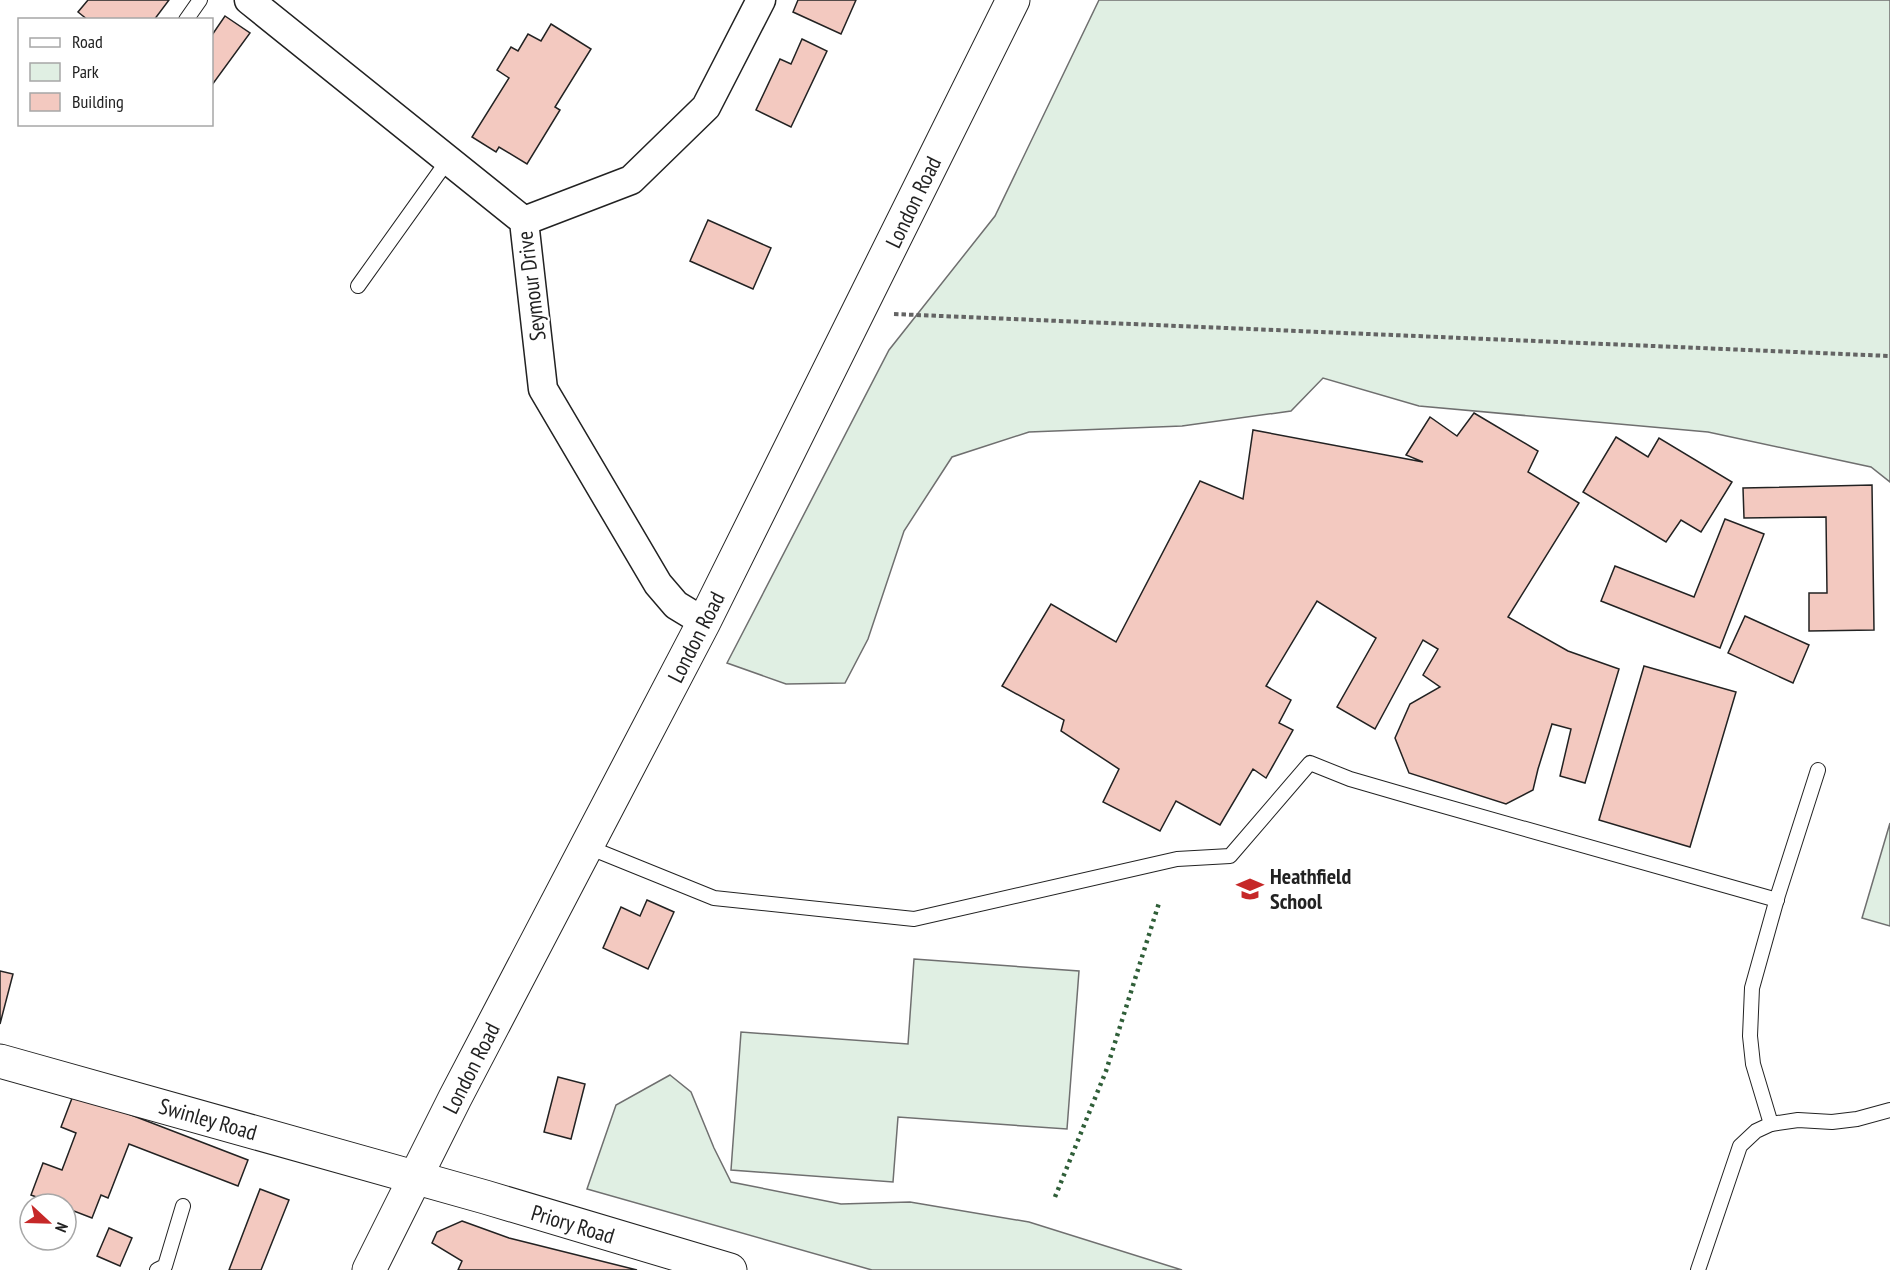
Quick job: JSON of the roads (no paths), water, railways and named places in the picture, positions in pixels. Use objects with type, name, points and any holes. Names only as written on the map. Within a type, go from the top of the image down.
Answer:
[{"type":"main road","name":"London Road","points":[[369,1270],[455,1098],[704,622],[1013,0]]},
{"type":"main road","name":"Swinley Road","points":[[0,1061],[416,1178]]},
{"type":"main road","name":"Priory Road","points":[[416,1178],[724,1269]]},
{"type":"street","name":"Seymour Drive","points":[[249,0],[524,221],[543,389],[658,584],[676,605],[704,622]]},
{"type":"street","points":[[524,221],[631,180],[706,107],[760,0]]},
{"type":"lane","points":[[187,18],[200,0]]},
{"type":"lane","points":[[357,286],[448,160]]},
{"type":"lane","points":[[588,847],[714,898],[914,919],[1177,859],[1230,855],[1310,763],[1350,779],[1777,900]]},
{"type":"lane","points":[[1771,1124],[1753,1064],[1750,1035],[1752,988],[1818,770]]},
{"type":"lane","points":[[1698,1270],[1740,1146],[1755,1131],[1771,1124],[1798,1120],[1832,1122],[1857,1119],[1890,1110]]},
{"type":"lane","points":[[157,1270],[165,1266],[183,1206]]},
{"type":"place","name":"Heathfield School","points":[[1250,889]]}]
